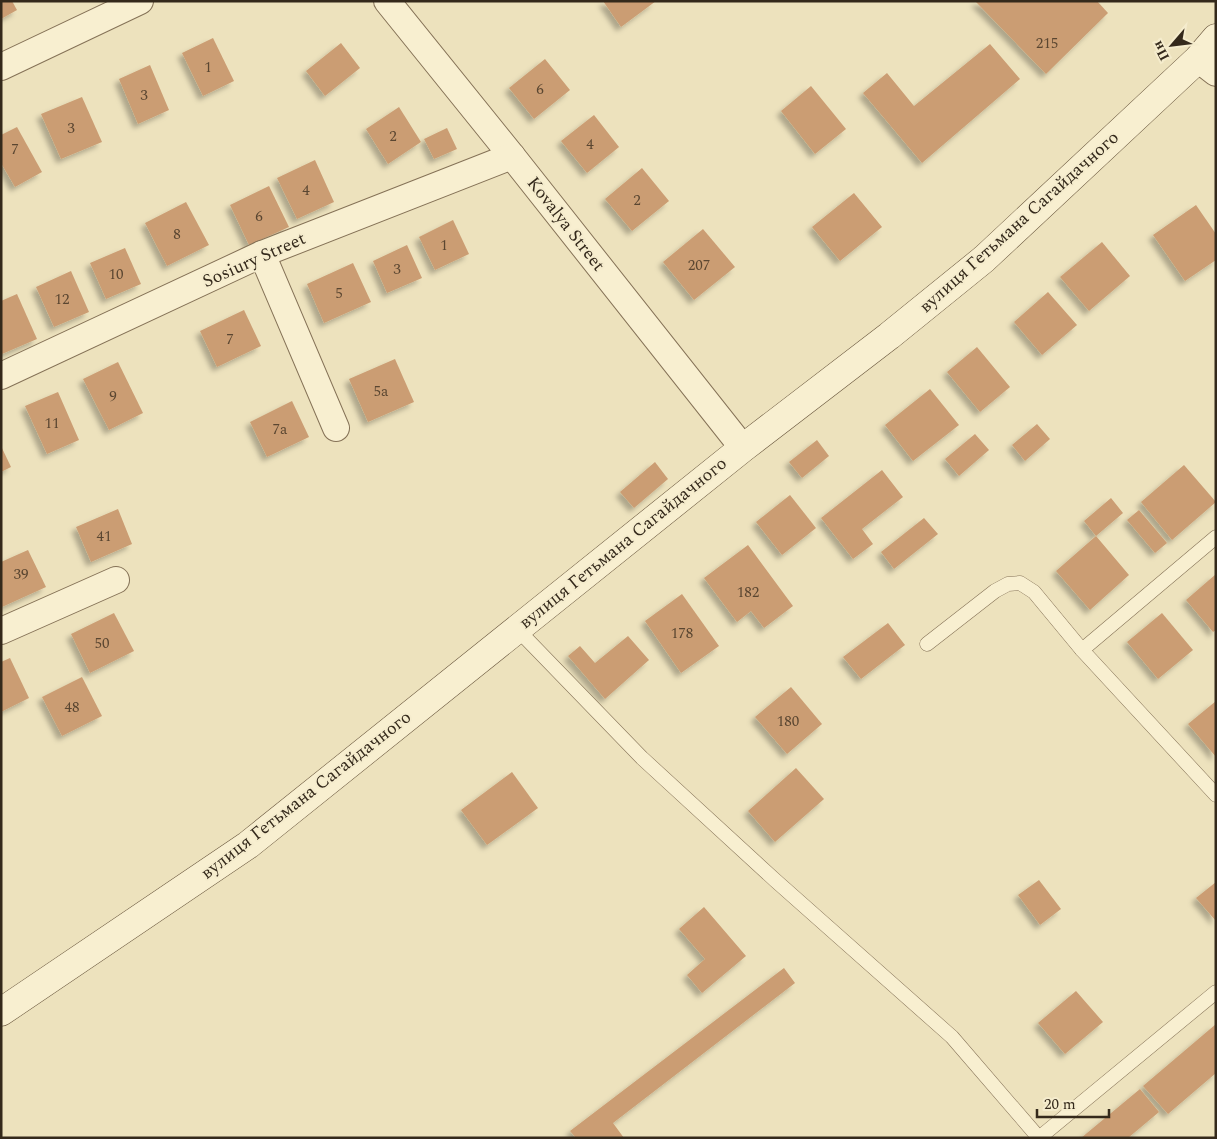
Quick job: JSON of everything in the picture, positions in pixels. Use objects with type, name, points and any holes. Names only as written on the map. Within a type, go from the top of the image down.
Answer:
[{"type":"main road","name":"вулиця Гетьмана Сагайдачного","points":[[1,1012],[248,844],[743,448],[889,336],[984,259],[1207,66],[1216,38]]},
{"type":"street","points":[[1,67],[140,1]]},
{"type":"street","name":"Kovalya Street","points":[[387,1],[743,448]]},
{"type":"street","name":"Sosiury Street","points":[[1,376],[262,254],[512,156]]},
{"type":"street","points":[[262,254],[336,428]]},
{"type":"street","points":[[1,631],[116,580]]},
{"type":"lane","points":[[1082,650],[1216,538]]},
{"type":"lane","points":[[927,644],[995,591],[1008,584],[1020,583],[1034,592],[1082,650],[1216,795]]},
{"type":"lane","points":[[517,629],[642,758],[776,881],[952,1036],[1040,1138],[1216,992]]},
{"type":"building","points":[[1,1],[12,1],[17,10],[1,19]]},
{"type":"building","points":[[603,1],[656,1],[621,27]]},
{"type":"building","points":[[975,1],[1097,1],[1108,13],[1046,74]]},
{"type":"building","points":[[213,38],[234,81],[203,96],[182,53]]},
{"type":"building","points":[[341,43],[360,68],[325,96],[306,71]]},
{"type":"building","points":[[990,44],[1020,79],[922,163],[863,93],[887,73],[914,106]]},
{"type":"building","points":[[545,59],[570,90],[534,119],[509,88]]},
{"type":"building","points":[[150,65],[169,110],[138,124],[119,79]]},
{"type":"building","points":[[811,86],[846,129],[815,154],[781,111]]},
{"type":"building","points":[[82,97],[102,142],[61,159],[41,114]]},
{"type":"building","points":[[399,107],[421,142],[388,164],[366,129]]},
{"type":"building","points":[[594,115],[619,147],[587,173],[561,141]]},
{"type":"building","points":[[17,127],[42,172],[15,187],[1,163],[1,135]]},
{"type":"building","points":[[447,128],[457,149],[434,159],[424,139]]},
{"type":"building","points":[[315,160],[334,202],[297,219],[277,178]]},
{"type":"building","points":[[642,168],[669,201],[632,231],[605,199]]},
{"type":"building","points":[[269,186],[289,227],[249,245],[230,205]]},
{"type":"building","points":[[854,193],[882,227],[840,261],[812,227]]},
{"type":"building","points":[[186,202],[209,245],[167,266],[145,223]]},
{"type":"building","points":[[1196,205],[1216,234],[1216,260],[1185,281],[1153,235]]},
{"type":"building","points":[[453,220],[469,254],[435,270],[419,237]]},
{"type":"building","points":[[703,229],[735,267],[694,300],[663,262]]},
{"type":"building","points":[[1102,242],[1130,276],[1089,311],[1060,277]]},
{"type":"building","points":[[407,245],[422,278],[387,293],[373,261]]},
{"type":"building","points":[[125,248],[141,284],[106,299],[90,263]]},
{"type":"building","points":[[353,263],[371,302],[324,323],[307,284]]},
{"type":"building","points":[[71,271],[89,312],[54,327],[36,287]]},
{"type":"building","points":[[1048,292],[1077,325],[1042,355],[1014,322]]},
{"type":"building","points":[[17,294],[37,339],[2,354],[1,301]]},
{"type":"building","points":[[244,310],[261,346],[217,367],[200,331]]},
{"type":"building","points":[[977,347],[1010,387],[980,412],[947,372]]},
{"type":"building","points":[[395,359],[414,402],[368,422],[349,379]]},
{"type":"building","points":[[118,362],[143,413],[109,430],[83,379]]},
{"type":"building","points":[[930,389],[959,425],[913,461],[885,425]]},
{"type":"building","points":[[58,392],[79,440],[47,454],[25,406]]},
{"type":"building","points":[[292,401],[309,437],[267,457],[250,422]]},
{"type":"building","points":[[1037,424],[1050,439],[1025,461],[1012,445]]},
{"type":"building","points":[[975,434],[989,450],[959,476],[945,459]]},
{"type":"building","points":[[817,440],[829,456],[802,478],[789,462]]},
{"type":"building","points":[[1,446],[11,467],[1,472]]},
{"type":"building","points":[[655,462],[668,479],[634,508],[620,492]]},
{"type":"building","points":[[1184,465],[1216,502],[1172,540],[1141,502]]},
{"type":"building","points":[[882,470],[903,497],[862,529],[873,544],[853,559],[821,518]]},
{"type":"building","points":[[790,495],[816,528],[782,555],[756,522]]},
{"type":"building","points":[[1111,498],[1123,513],[1096,536],[1084,521]]},
{"type":"building","points":[[118,509],[132,544],[91,562],[76,527]]},
{"type":"building","points":[[1139,510],[1167,543],[1155,553],[1127,520]]},
{"type":"building","points":[[924,518],[938,534],[894,569],[881,552]]},
{"type":"building","points":[[1096,536],[1129,575],[1090,610],[1056,571]]},
{"type":"building","points":[[748,545],[793,606],[764,628],[751,611],[737,622],[704,578]]},
{"type":"building","points":[[28,550],[46,587],[2,607],[1,562]]},
{"type":"building","points":[[1216,574],[1216,630],[1213,632],[1186,600]]},
{"type":"building","points":[[682,594],[719,646],[681,673],[645,621]]},
{"type":"building","points":[[114,613],[134,651],[90,673],[71,634]]},
{"type":"building","points":[[1162,613],[1193,650],[1158,679],[1127,642]]},
{"type":"building","points":[[888,623],[905,645],[861,679],[843,657]]},
{"type":"building","points":[[628,636],[649,660],[605,699],[568,656],[580,646],[595,663]]},
{"type":"building","points":[[10,658],[29,698],[1,712],[1,662]]},
{"type":"building","points":[[82,677],[102,716],[62,736],[42,697]]},
{"type":"building","points":[[791,687],[822,724],[787,754],[755,717]]},
{"type":"building","points":[[1216,701],[1216,757],[1188,724]]},
{"type":"building","points":[[796,768],[824,799],[775,842],[748,811]]},
{"type":"building","points":[[512,772],[538,808],[487,845],[461,810]]},
{"type":"building","points":[[1039,880],[1061,909],[1040,925],[1018,895]]},
{"type":"building","points":[[1216,882],[1216,921],[1196,898]]},
{"type":"building","points":[[704,907],[746,956],[702,993],[687,975],[705,959],[679,929]]},
{"type":"building","points":[[784,968],[795,983],[613,1123],[624,1138],[576,1138],[570,1131]]},
{"type":"building","points":[[1076,991],[1103,1022],[1065,1054],[1038,1023]]},
{"type":"building","points":[[1216,1024],[1216,1073],[1168,1114],[1143,1086]]},
{"type":"building","points":[[1140,1089],[1159,1112],[1128,1138],[1081,1138]]}]
